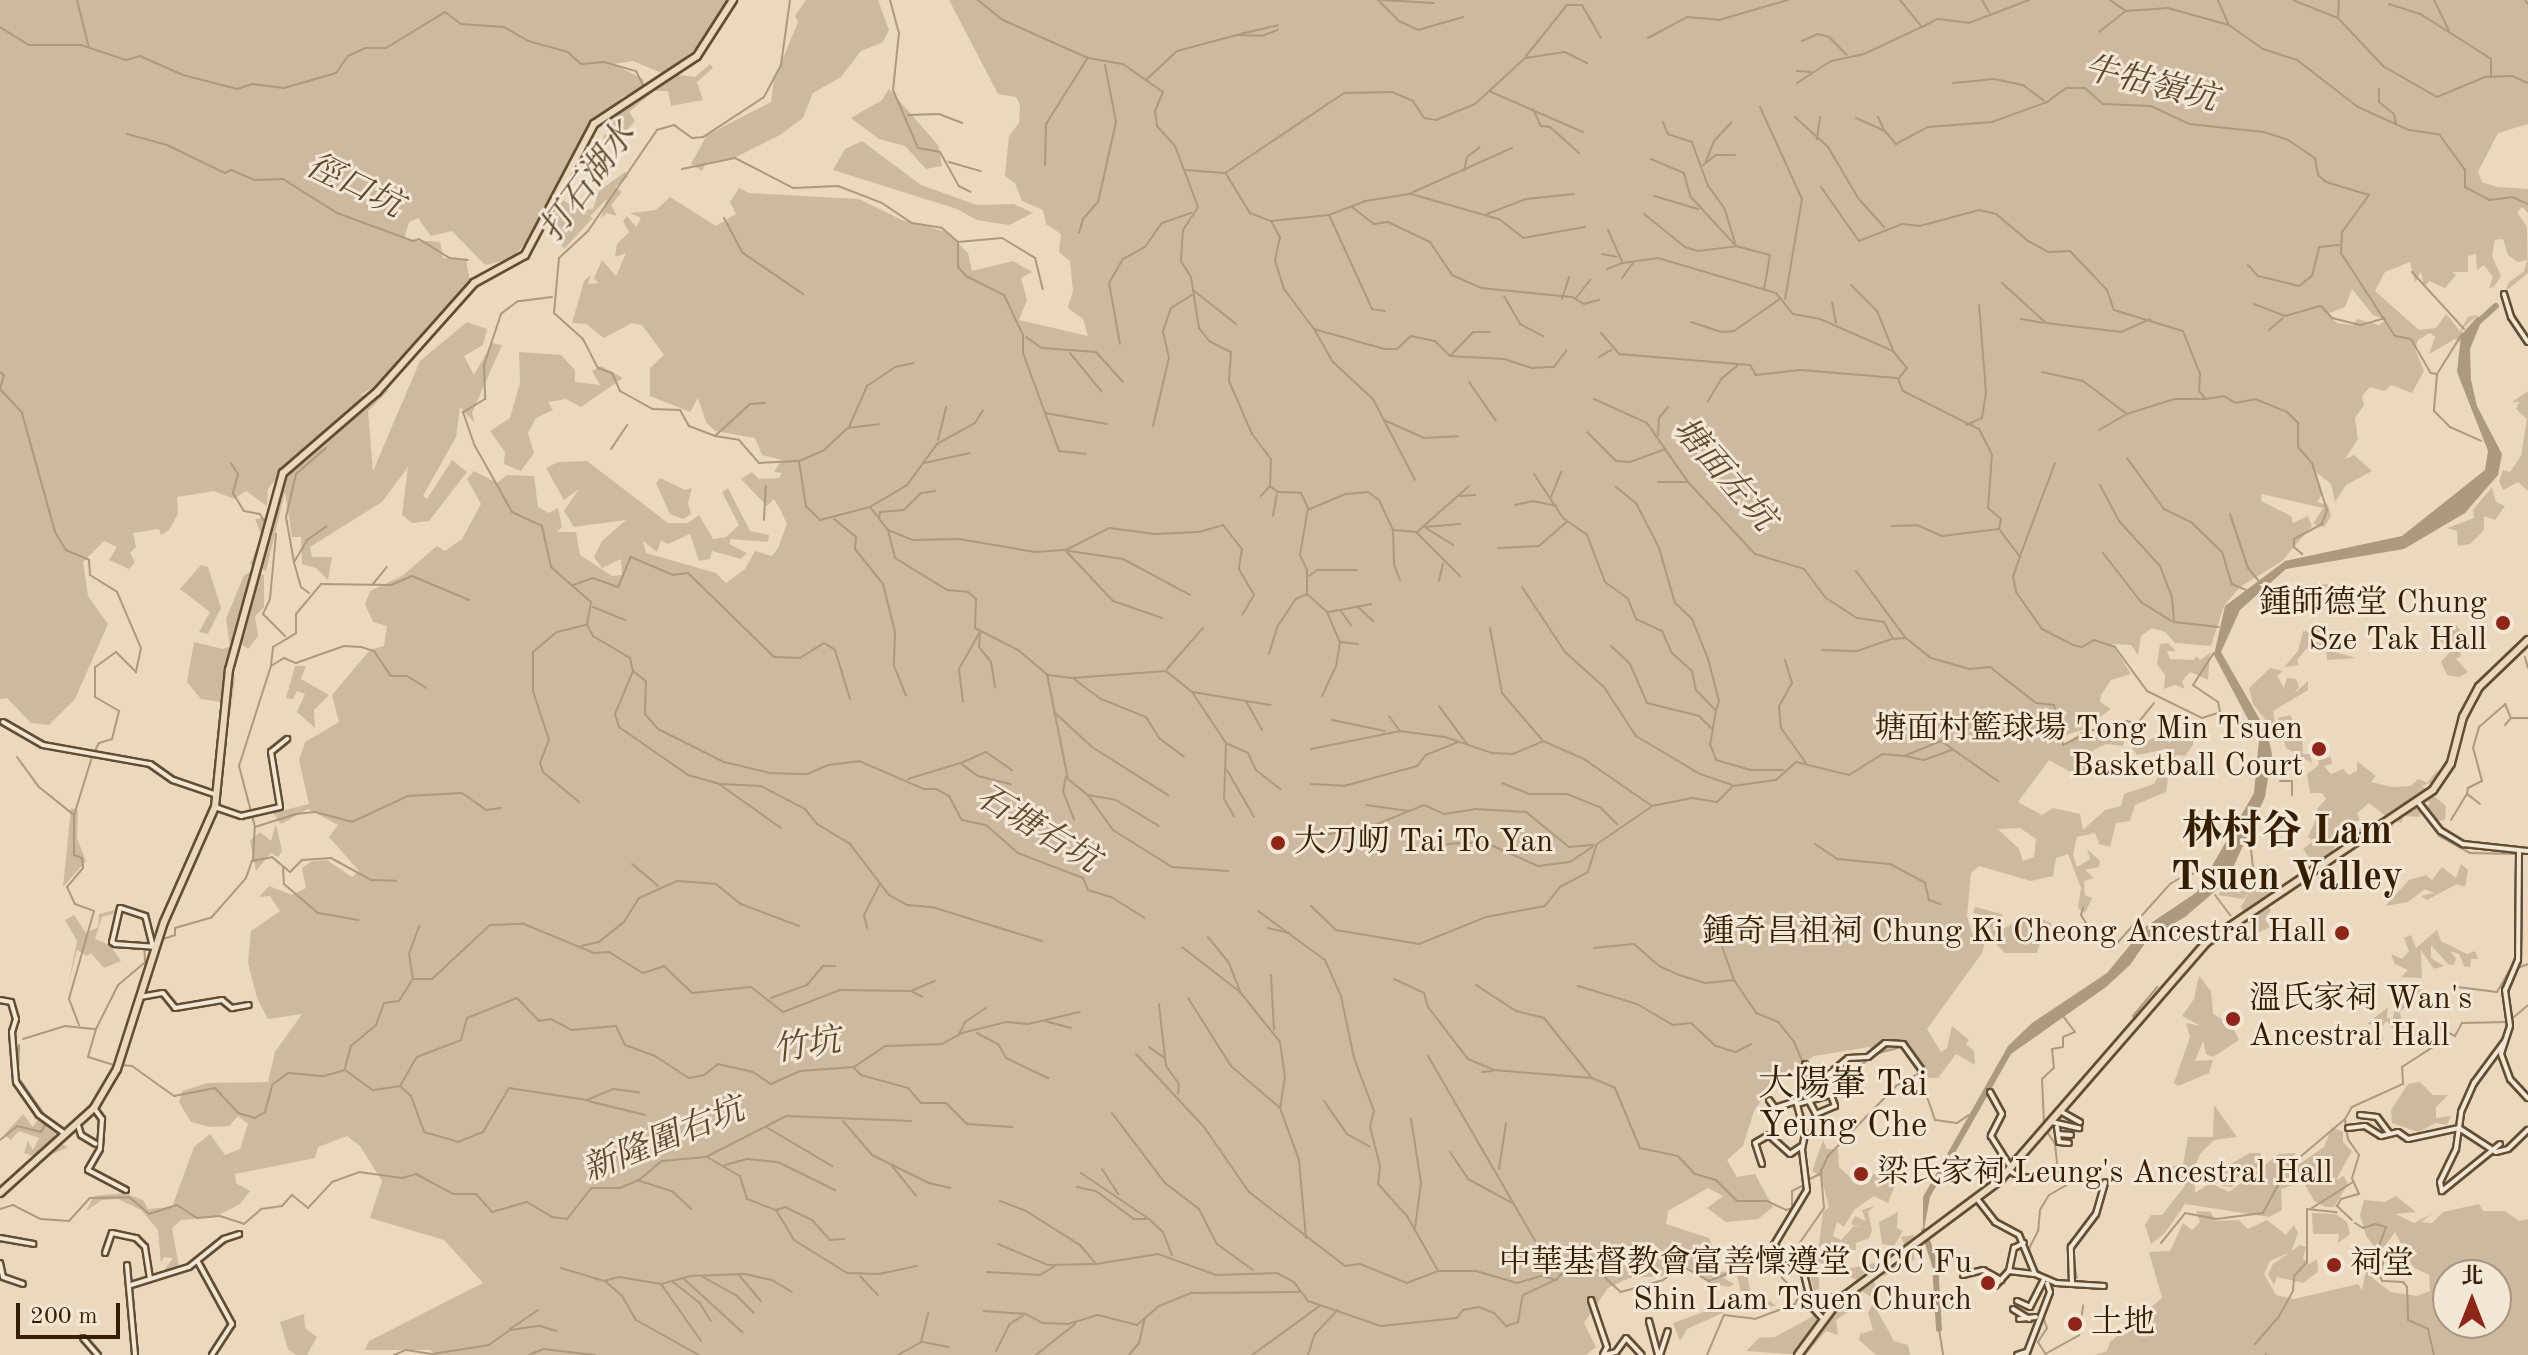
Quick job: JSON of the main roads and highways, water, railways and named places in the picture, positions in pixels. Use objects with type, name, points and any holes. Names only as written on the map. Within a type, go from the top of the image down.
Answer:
[{"type":"main road","points":[[0,1193],[94,1108],[115,1076],[156,943],[215,807],[229,670],[283,473],[374,394],[474,283],[523,257],[594,124],[697,56],[733,0]]},
{"type":"main road","points":[[1798,1355],[1823,1319],[1854,1288],[1978,1200],[2010,1169],[2052,1125],[2060,1111],[2207,942],[2418,802],[2445,774],[2479,687],[2528,640]]},
{"type":"waterway","points":[[77,0],[89,48]]},
{"type":"waterway","name":"打石湖水","points":[[790,0],[781,65],[764,97],[703,137],[692,138],[674,125],[657,130],[588,231],[559,258],[554,313],[583,339],[598,368],[612,373],[620,391],[652,409],[680,410],[689,426],[715,436],[739,440],[759,463],[799,461],[823,451],[848,428],[879,424]]},
{"type":"waterway","points":[[890,0],[899,33],[893,90],[918,148],[940,152],[959,186],[971,192]]},
{"type":"waterway","points":[[978,0],[1003,20],[1088,58],[1123,64],[1163,92],[1155,111],[1157,126],[1175,146],[1198,207],[1183,230],[1181,261],[1191,277],[1199,328],[1209,341],[1231,352],[1229,381],[1252,434],[1271,459],[1270,486],[1278,492],[1301,493],[1308,508],[1300,555],[1307,570],[1307,594],[1327,612],[1340,642],[1336,666],[1322,696]]},
{"type":"waterway","points":[[1378,0],[1399,21],[1418,30],[1463,17]]},
{"type":"waterway","points":[[1382,0],[1434,3]]},
{"type":"waterway","points":[[1648,38],[1687,17],[1719,20],[1788,0]]},
{"type":"waterway","points":[[1900,0],[1922,27],[1938,19],[1969,23],[2029,0]]},
{"type":"waterway","points":[[1982,0],[1989,12]]},
{"type":"waterway","points":[[2110,0],[2126,11],[2168,8],[2229,25],[2263,49],[2297,60],[2358,107],[2409,130],[2439,134],[2465,170],[2465,187],[2489,200],[2512,197],[2528,204]]},
{"type":"waterway","points":[[2218,0],[2228,24]]},
{"type":"waterway","points":[[2293,0],[2338,18],[2383,66],[2437,97],[2485,77],[2512,76],[2528,83]]},
{"type":"waterway","points":[[2338,18],[2339,0]]},
{"type":"waterway","points":[[2434,0],[2449,31]]},
{"type":"waterway","points":[[2525,0],[2528,4]]},
{"type":"waterway","points":[[2389,4],[2422,15],[2491,59],[2491,75]]},
{"type":"waterway","points":[[1526,56],[1567,5],[1582,5],[1601,38]]},
{"type":"waterway","points":[[2099,32],[2126,11]]},
{"type":"waterway","points":[[0,27],[29,45],[81,45],[126,60],[140,56],[183,75],[237,89],[252,84],[284,88],[336,73],[348,56],[365,48],[386,48],[445,12],[461,24],[504,27],[528,41],[568,52],[581,64],[604,62],[636,71],[644,87]]},
{"type":"waterway","points":[[1240,34],[1278,25]]},
{"type":"waterway","points":[[1797,83],[1831,61],[1864,54],[1922,27]]},
{"type":"waterway","points":[[1146,80],[1177,51],[1237,35],[1262,36],[1278,30]]},
{"type":"waterway","points":[[1802,41],[1818,34],[1829,37],[1847,55]]},
{"type":"waterway","points":[[1185,170],[1225,173],[1344,93],[1392,92],[1413,101],[1424,118],[1436,120],[1475,104],[1525,58],[1565,52],[1587,63]]},
{"type":"waterway","points":[[1045,165],[1046,124],[1087,59]]},
{"type":"waterway","points":[[1079,233],[1083,219],[1098,202],[1116,122],[1105,65]]},
{"type":"waterway","points":[[1797,71],[1811,72]]},
{"type":"waterway","points":[[1953,83],[1994,79],[2023,85],[2044,101]]},
{"type":"waterway","name":"牛牯嶺坑","points":[[1856,118],[1885,131],[1896,144],[1928,127],[1992,122],[2047,102],[2066,88],[2085,88],[2103,104],[2151,106],[2189,124],[2264,132],[2288,140],[2315,158],[2318,175],[2326,182],[2369,195],[2342,232],[2341,253],[2395,336],[2411,339],[2431,373],[2437,374],[2462,334]]},
{"type":"waterway","points":[[2379,89],[2379,102],[2394,114],[2396,124]]},
{"type":"waterway","points":[[1489,91],[1583,132]]},
{"type":"waterway","points":[[1760,107],[1802,199],[1785,299]]},
{"type":"waterway","points":[[1533,109],[1541,126],[1550,127],[1579,153]]},
{"type":"waterway","points":[[908,115],[939,114],[962,123]]},
{"type":"waterway","points":[[1795,117],[1828,147],[1858,198],[1884,227]]},
{"type":"waterway","points":[[1817,139],[1820,117]]},
{"type":"waterway","points":[[1878,117],[1884,130]]},
{"type":"waterway","points":[[1644,214],[1685,247],[1698,251],[1736,246],[1725,209],[1708,186],[1692,142],[1668,134],[1663,122]]},
{"type":"waterway","points":[[1706,161],[1714,141],[1732,122]]},
{"type":"waterway","name":"徑口坑","points":[[127,134],[167,145],[225,173],[231,170],[255,180],[283,179],[337,213],[413,241],[419,239],[450,258],[468,260]]},
{"type":"waterway","points":[[1464,171],[1467,157],[1480,147]]},
{"type":"waterway","points":[[1226,174],[1250,213],[1271,221],[1329,215],[1365,201],[1409,194],[1512,148]]},
{"type":"waterway","points":[[1703,165],[1716,155],[1735,155]]},
{"type":"waterway","points":[[682,169],[735,158],[793,188],[838,186],[882,203],[912,223],[942,228],[958,242],[958,267],[966,276],[1004,295],[1023,335],[1023,353],[1059,451],[1086,454]]},
{"type":"waterway","points":[[1651,159],[1684,173],[1690,196],[1736,246],[1770,255],[1764,289]]},
{"type":"waterway","points":[[949,162],[981,171]]},
{"type":"waterway","points":[[1821,187],[1859,241],[1902,224],[1920,226],[1979,210],[1996,214],[2028,241],[2049,252],[2070,251],[2107,290],[2114,310],[2183,331],[2200,374],[2199,391],[2206,399],[2224,396],[2235,403],[2255,399],[2287,412],[2298,423],[2298,447],[2312,463],[2327,510],[2322,524],[2294,539],[2294,547],[2302,554]]},
{"type":"waterway","points":[[1411,194],[1499,219],[1523,238],[1585,227]]},
{"type":"waterway","points":[[1487,214],[1526,199],[1574,194]]},
{"type":"waterway","points":[[1654,196],[1698,209]]},
{"type":"waterway","points":[[1352,207],[1374,224],[1388,222],[1430,242],[1452,275],[1481,288],[1572,297],[1584,304],[1599,300]]},
{"type":"waterway","points":[[1120,344],[1109,283],[1123,259],[1145,247],[1162,223],[1191,213]]},
{"type":"waterway","points":[[1329,215],[1372,309],[1385,311]]},
{"type":"waterway","points":[[724,218],[743,253],[803,294]]},
{"type":"waterway","points":[[1271,221],[1280,237],[1275,260],[1284,289],[1314,329],[1384,349],[1397,349],[1411,336],[1435,341],[1450,356],[1504,359],[1532,368],[1554,367],[1567,350]]},
{"type":"waterway","points":[[1608,230],[1623,263],[1658,258],[1776,293],[1793,314],[1820,319],[1893,351],[1907,368],[1899,378]]},
{"type":"waterway","points":[[958,242],[1002,238],[1035,258],[1043,289]]},
{"type":"waterway","points":[[2248,265],[2258,276],[2299,286],[2312,276],[2319,247],[2339,245]]},
{"type":"waterway","points":[[1602,254],[1617,257]]},
{"type":"waterway","points":[[1607,269],[1623,263]]},
{"type":"waterway","points":[[1622,278],[1633,263]]},
{"type":"waterway","points":[[2412,272],[2464,329]]},
{"type":"waterway","points":[[1562,299],[1569,277]]},
{"type":"waterway","points":[[1576,298],[1590,280]]},
{"type":"waterway","points":[[2002,283],[2046,323],[2121,332],[2150,319]]},
{"type":"waterway","points":[[1851,285],[1877,311],[1893,350]]},
{"type":"waterway","points":[[1193,290],[1236,324]]},
{"type":"waterway","points":[[1153,426],[1169,358],[1163,331],[1171,308],[1192,295]]},
{"type":"waterway","points":[[1504,296],[1520,324],[1543,336]]},
{"type":"waterway","points":[[552,297],[518,301],[501,314],[484,365],[485,399],[463,412],[475,446],[512,512],[542,526],[551,567],[591,602],[587,625],[593,636],[630,658],[633,671],[615,714],[619,727],[688,775],[719,784],[781,828]]},
{"type":"waterway","points":[[1691,322],[1722,332],[1734,331],[1781,298]]},
{"type":"waterway","points":[[1832,302],[1836,323]]},
{"type":"waterway","points":[[2254,304],[2285,316],[2321,306],[2332,318],[2361,325],[2385,318]]},
{"type":"waterway","points":[[1966,425],[1982,418],[1986,393],[1979,305]]},
{"type":"waterway","points":[[2478,322],[2496,306]]},
{"type":"waterway","points":[[2269,330],[2283,318]]},
{"type":"waterway","points":[[2021,319],[2043,323]]},
{"type":"waterway","points":[[1315,331],[1333,362],[1373,399],[1415,480]]},
{"type":"waterway","points":[[1450,356],[1473,332],[1490,332]]},
{"type":"waterway","points":[[1601,333],[1619,354],[1750,365],[1756,375],[1801,370],[1897,378]]},
{"type":"waterway","points":[[1026,337],[1042,348],[1096,352],[1123,382]]},
{"type":"waterway","points":[[1599,357],[1611,350]]},
{"type":"waterway","points":[[1070,353],[1102,392]]},
{"type":"waterway","points":[[849,427],[867,386],[895,367],[914,363]]},
{"type":"waterway","points":[[1708,401],[1721,379],[1737,366]]},
{"type":"waterway","points":[[0,372],[4,375],[0,389],[22,413],[55,532],[66,550],[89,560],[90,575],[117,592],[141,648],[136,672],[116,652],[95,667],[95,697],[119,711],[112,739],[99,743],[92,757],[74,815],[74,855],[82,858],[83,868],[67,887],[75,904],[94,911],[69,999],[79,1025]]},
{"type":"waterway","points":[[2042,372],[2083,381],[2127,414],[2174,399],[2206,399]]},
{"type":"waterway","points":[[2437,375],[2434,411],[2450,427],[2481,441]]},
{"type":"waterway","points":[[1898,379],[1903,391],[1979,429],[1992,455],[1988,508],[2001,519],[1999,529],[2020,557],[2013,576],[2016,592],[2042,629],[2073,645],[2082,647],[2094,640],[2115,647],[2147,691],[2202,718],[2220,712],[2218,702],[2193,685],[2214,653]]},
{"type":"waterway","points":[[1469,382],[1496,421]]},
{"type":"waterway","name":"塘面左坑","points":[[1594,399],[1647,423],[1688,482],[1755,554],[1804,569],[1826,598],[1857,618],[1884,622],[1893,639],[1906,638],[1931,658],[1970,669],[1990,667],[2036,703],[2054,705],[2063,745],[2092,730],[2107,731],[2127,721],[2137,724],[2154,703]]},
{"type":"waterway","points":[[715,436],[750,404],[765,403]]},
{"type":"waterway","points":[[938,440],[946,407]]},
{"type":"waterway","points":[[1658,435],[1659,418],[1668,407]]},
{"type":"waterway","points":[[870,507],[907,485],[937,444],[975,423],[983,410]]},
{"type":"waterway","points":[[1045,413],[1107,424]]},
{"type":"waterway","points":[[2099,430],[2125,415]]},
{"type":"waterway","points":[[1384,420],[1424,438],[1458,436]]},
{"type":"waterway","points":[[611,449],[627,425]]},
{"type":"waterway","points":[[1587,432],[1616,461],[1630,462],[1666,449]]},
{"type":"waterway","points":[[294,562],[286,517],[296,474],[326,448]]},
{"type":"waterway","points":[[924,463],[970,453]]},
{"type":"waterway","points":[[2127,458],[2164,509],[2191,522],[2222,552],[2232,584],[2246,590]]},
{"type":"waterway","points":[[799,462],[806,506],[820,520],[870,507],[888,530],[895,558],[947,590],[968,592],[976,599],[975,628],[1018,650],[1047,674],[1068,779],[1088,795],[1113,830],[1172,867],[1228,871]]},
{"type":"waterway","points":[[231,463],[238,474],[233,493],[244,511],[260,514],[264,521]]},
{"type":"waterway","points":[[2020,556],[2055,463]]},
{"type":"waterway","points":[[1551,497],[1561,472]]},
{"type":"waterway","points":[[1534,474],[1563,518],[1587,535],[1605,582],[1628,599],[1636,619],[1662,631],[1672,653],[1692,671],[1696,690],[1716,711],[1710,744],[1716,760],[1752,770],[1783,770]]},
{"type":"waterway","points":[[1658,482],[1688,482]]},
{"type":"waterway","points":[[2100,485],[2119,521],[2160,566],[2172,598],[2174,622],[2219,627]]},
{"type":"waterway","points":[[764,520],[766,486]]},
{"type":"waterway","points":[[1261,496],[1270,486]]},
{"type":"waterway","points":[[1417,532],[1469,486]]},
{"type":"waterway","points":[[1616,487],[1636,503],[1659,548],[1675,603],[1692,619],[1708,659],[1719,701],[1716,711]]},
{"type":"waterway","points":[[879,519],[880,512],[904,510],[921,493],[935,491]]},
{"type":"waterway","points":[[1310,509],[1346,494],[1368,492],[1379,500],[1393,530],[1416,532],[1460,576]]},
{"type":"waterway","points":[[1273,516],[1277,494]]},
{"type":"waterway","points":[[1460,496],[1475,495]]},
{"type":"waterway","points":[[1515,505],[1532,501],[1557,506]]},
{"type":"waterway","points":[[2230,514],[2248,568],[2259,581]]},
{"type":"waterway","points":[[834,519],[856,537],[855,549],[883,584],[895,632],[894,666],[906,696]]},
{"type":"waterway","points":[[1498,548],[1539,546],[1567,522]]},
{"type":"waterway","points":[[1425,527],[1460,524]]},
{"type":"waterway","points":[[888,530],[913,540],[959,539],[1035,552],[1066,550],[1109,528],[1156,534],[1199,532],[1223,525],[1242,549],[1239,569],[1254,595],[1242,615]]},
{"type":"waterway","points":[[1892,526],[1917,525],[1942,536],[1999,529]]},
{"type":"waterway","points":[[309,593],[301,587],[294,562],[307,540],[327,526]]},
{"type":"waterway","points":[[1426,528],[1453,545]]},
{"type":"waterway","points":[[1393,531],[1394,565],[1400,580]]},
{"type":"waterway","points":[[276,534],[270,599],[263,614],[285,636]]},
{"type":"waterway","points":[[1066,551],[1113,601],[1162,618]]},
{"type":"waterway","points":[[1069,551],[1123,559],[1190,595]]},
{"type":"waterway","points":[[2103,553],[2141,602],[2172,621]]},
{"type":"waterway","points":[[573,585],[593,578],[618,587],[631,557],[673,575],[688,573],[774,657],[800,658],[824,643],[835,650],[850,699]]},
{"type":"waterway","points":[[1439,581],[1443,563]]},
{"type":"waterway","points":[[373,584],[387,567]]},
{"type":"waterway","points":[[1309,576],[1317,570],[1357,570]]},
{"type":"waterway","points":[[1856,571],[1905,637]]},
{"type":"waterway","points":[[271,666],[273,647],[296,633],[296,614],[321,584],[391,585],[412,576],[469,600]]},
{"type":"waterway","points":[[1522,587],[1565,652],[1604,687],[1636,736],[1700,774],[1732,785]]},
{"type":"waterway","points":[[1269,654],[1277,627],[1296,599],[1307,594]]},
{"type":"waterway","points":[[1329,612],[1371,604]]},
{"type":"waterway","points":[[1357,606],[1373,621]]},
{"type":"waterway","points":[[593,607],[625,620]]},
{"type":"waterway","points":[[1340,610],[1351,625]]},
{"type":"waterway","points":[[579,802],[543,772],[540,763],[549,740],[533,691],[533,652],[557,632],[586,625]]},
{"type":"waterway","points":[[1167,669],[1203,628]]},
{"type":"waterway","points":[[1490,628],[1502,693],[1543,741]]},
{"type":"waterway","points":[[963,702],[959,669],[980,632]]},
{"type":"waterway","points":[[980,634],[979,647],[991,662],[995,688]]},
{"type":"waterway","points":[[1822,650],[1857,651],[1891,639]]},
{"type":"waterway","points":[[1340,642],[1358,644]]},
{"type":"waterway","points":[[255,827],[239,766],[271,666],[284,658],[296,663],[344,646],[361,647],[374,651],[391,676],[407,676],[426,688]]},
{"type":"waterway","points":[[1611,646],[1630,664],[1647,703],[1699,716],[1711,728]]},
{"type":"waterway","points":[[2525,657],[2528,668]]},
{"type":"waterway","points":[[1785,660],[1792,683],[1779,706],[1781,728],[1806,763]]},
{"type":"waterway","name":"石塘右坑","points":[[633,671],[646,681],[645,714],[658,729],[724,762],[770,773],[807,774],[828,765],[859,761],[924,789],[936,789],[949,796],[962,820],[986,825],[1018,853],[1083,878],[1088,890],[1111,897],[1144,918]]},
{"type":"waterway","points":[[1048,675],[1072,678],[1166,671],[1192,692],[1226,743]]},
{"type":"waterway","points":[[1074,679],[1101,699],[1146,717],[1159,738],[1184,757]]},
{"type":"waterway","points":[[1193,692],[1246,701],[1262,730]]},
{"type":"waterway","points":[[1246,701],[1271,705]]},
{"type":"waterway","points":[[2480,804],[2467,794],[2468,788],[2482,781],[2473,748],[2479,727],[2505,704],[2511,718],[2528,718]]},
{"type":"waterway","points":[[1439,706],[1467,744]]},
{"type":"waterway","points":[[1054,712],[1092,747],[1168,795]]},
{"type":"waterway","points":[[1976,713],[2037,732]]},
{"type":"waterway","points":[[1389,716],[1400,731]]},
{"type":"waterway","points":[[2505,725],[2511,718]]},
{"type":"waterway","points":[[1332,720],[1385,731]]},
{"type":"waterway","points":[[1311,749],[1400,731],[1445,737],[1492,753],[1513,754],[1543,741],[1584,759],[1652,806],[1692,798],[1717,802],[1733,786],[1776,780],[1796,762],[1849,775],[1882,754],[1904,756],[1941,741],[1998,781]]},
{"type":"waterway","points":[[1311,784],[1344,786],[1417,766],[1426,755],[1459,742]]},
{"type":"waterway","points":[[1226,743],[1224,799],[1234,816]]},
{"type":"waterway","points":[[1228,744],[1248,753],[1256,770],[1280,789]]},
{"type":"waterway","points":[[1905,756],[1924,760],[1952,750]]},
{"type":"waterway","points":[[961,763],[986,752],[1012,770]]},
{"type":"waterway","points":[[17,757],[39,787],[74,815]]},
{"type":"waterway","points":[[908,779],[960,763],[978,776],[1011,784]]},
{"type":"waterway","points":[[1227,770],[1254,817]]},
{"type":"waterway","points":[[1066,776],[1063,791],[1074,820]]},
{"type":"waterway","points":[[2280,781],[2292,781],[2292,795]]},
{"type":"waterway","points":[[1502,783],[1529,794],[1567,794],[1600,807],[1617,824]]},
{"type":"waterway","points":[[720,784],[761,786],[805,809],[817,824],[850,844],[889,895],[907,905],[932,907],[1042,941]]},
{"type":"waterway","points":[[253,860],[255,827],[296,814],[315,812],[352,822],[408,796],[462,793],[486,810],[501,808]]},
{"type":"waterway","points":[[1088,795],[1116,800],[1159,826]]},
{"type":"waterway","points":[[2451,820],[2466,795]]},
{"type":"waterway","points":[[1366,805],[1409,811]]},
{"type":"waterway","points":[[1321,835],[1365,829],[1424,805],[1444,814],[1475,809],[1526,812],[1569,847],[1594,845]]},
{"type":"waterway","points":[[1597,844],[1651,807]]},
{"type":"waterway","points":[[2439,836],[2470,853],[2516,854]]},
{"type":"waterway","points":[[1447,844],[1484,842],[1538,866],[1570,862],[1592,847]]},
{"type":"waterway","points":[[1815,844],[1837,859],[1890,864],[1925,883],[1929,900],[1940,904]]},
{"type":"waterway","points":[[1311,906],[1336,930],[1419,944],[1486,917],[1545,906],[1560,887],[1588,872],[1596,845]]},
{"type":"waterway","points":[[2251,849],[2254,878]]},
{"type":"waterway","points":[[163,939],[175,935],[175,928],[211,918],[246,878],[252,861],[272,857],[290,872],[302,860],[331,858],[371,880],[396,881]]},
{"type":"waterway","points":[[632,864],[658,886]]},
{"type":"waterway","points":[[283,867],[284,884],[318,913],[358,920]]},
{"type":"waterway","points":[[2083,908],[2081,915],[2098,942],[2111,950],[2170,884],[2185,875],[2215,870]]},
{"type":"waterway","points":[[581,946],[599,942],[624,922],[639,898],[677,881],[716,884],[741,904],[799,926]]},
{"type":"waterway","points":[[867,928],[864,915],[880,883]]},
{"type":"waterway","points":[[2215,895],[2231,916]]},
{"type":"waterway","points":[[1258,911],[1325,960],[1341,996],[1354,1058],[1374,1111],[1370,1127],[1380,1166],[1378,1184],[1407,1216],[1437,1269]]},
{"type":"waterway","points":[[413,979],[432,979],[490,925],[524,924],[594,953],[609,952],[643,973],[664,966],[692,993],[751,987],[783,1012],[840,990],[911,991],[935,981]]},
{"type":"waterway","points":[[345,1068],[351,1046],[376,1025],[384,1003],[399,1001],[413,979],[409,954],[419,926]]},
{"type":"waterway","points":[[1268,928],[1289,933]]},
{"type":"waterway","points":[[1208,937],[1229,963],[1240,992],[1280,1042],[1285,1077],[1280,1108],[1299,1160],[1306,1238]]},
{"type":"waterway","points":[[23,1039],[65,1026],[96,1029],[118,985],[145,962],[144,943],[157,940]]},
{"type":"waterway","points":[[1594,948],[1634,944],[1659,966],[1679,975],[1706,983],[1734,980],[1756,1013],[1778,1022],[1794,1042],[1803,1063]]},
{"type":"waterway","points":[[1721,944],[1734,980]]},
{"type":"waterway","points":[[1182,947],[1240,992]]},
{"type":"waterway","points":[[2457,987],[2497,992],[2509,971],[2528,964]]},
{"type":"waterway","points":[[771,998],[807,985],[823,966],[835,966]]},
{"type":"waterway","points":[[1271,975],[1274,1030]]},
{"type":"waterway","points":[[1394,979],[1424,993],[1428,1007],[1468,1059],[1494,1070],[1592,1078]]},
{"type":"waterway","points":[[1476,985],[1516,1011],[1544,1018],[1592,1078],[1615,1088],[1640,1148],[1678,1156],[1695,1174],[1716,1180],[1737,1201],[1767,1201],[1786,1210],[1792,1208],[1792,1191],[1804,1185]]},
{"type":"waterway","points":[[1578,986],[1637,1004],[1673,1025],[1691,1023],[1716,1046],[1736,1052],[1751,1044]]},
{"type":"waterway","points":[[2133,1016],[2157,987]]},
{"type":"waterway","points":[[911,991],[923,997]]},
{"type":"waterway","name":"竹坑","points":[[122,1065],[132,1066],[174,1096],[215,1088],[238,1113],[255,1118],[265,1112],[272,1085],[288,1073],[324,1076],[345,1070],[373,1090],[400,1086],[417,1057],[461,1040],[467,1018],[517,998],[539,1021],[551,1019],[572,1030],[616,1026],[625,1045],[655,1056],[689,1078],[704,1075],[718,1064],[753,1072],[771,1084],[800,1071],[854,1067],[885,1046],[942,1044],[962,1033],[1006,1022],[1028,1024],[1080,1012]]},
{"type":"waterway","points":[[1188,998],[1231,1066],[1280,1108]]},
{"type":"waterway","points":[[1159,1004],[1166,1066],[1179,1084],[1178,1094]]},
{"type":"waterway","points":[[2352,1220],[2337,1206],[2341,1199],[2359,1194],[2352,1178],[2359,1155],[2348,1139],[2345,1119],[2352,1107],[2403,1084],[2402,1067],[2434,1046],[2439,1028],[2455,1036],[2462,1023],[2508,1022],[2528,1005]]},
{"type":"waterway","points":[[959,1034],[965,1022],[986,1008]]},
{"type":"waterway","points":[[2044,1124],[2042,1079],[2054,1068],[2052,1049],[2063,1047],[2063,1037],[2075,1032],[2062,1015]]},
{"type":"waterway","points":[[1045,1021],[1071,1028]]},
{"type":"waterway","name":"竹坑","points":[[96,1029],[88,1057],[115,1065]]},
{"type":"waterway","points":[[977,1033],[998,1044],[1006,1058],[1048,1078]]},
{"type":"waterway","points":[[19,1045],[18,1077],[46,1117]]},
{"type":"waterway","points":[[1149,1047],[1165,1058]]},
{"type":"waterway","points":[[1814,1078],[1826,1077],[1837,1087],[1874,1054],[1902,1047]]},
{"type":"waterway","points":[[1136,1054],[1204,1127],[1249,1192],[1345,1266],[1360,1264],[1407,1283],[1438,1271],[1476,1271],[1517,1283],[1542,1276],[1556,1280],[1573,1261],[1596,1269],[1621,1292],[1663,1280],[1682,1266],[1709,1281],[1747,1266],[1760,1251],[1782,1268]]},
{"type":"waterway","points":[[1428,1056],[1542,1253],[1570,1261]]},
{"type":"waterway","points":[[854,1068],[861,1075],[908,1088],[921,1103],[946,1103],[967,1124],[1012,1127]]},
{"type":"waterway","points":[[1482,1072],[1493,1071]]},
{"type":"waterway","points":[[1707,1355],[1724,1315],[1755,1319],[1795,1304],[1799,1296],[1782,1278],[1782,1268],[1824,1208],[1821,1171],[1828,1156],[1896,1086],[1919,1073],[1935,1120],[1957,1123],[1969,1115]]},
{"type":"waterway","points":[[401,1087],[411,1096],[424,1132],[458,1142],[483,1132],[509,1088],[587,1100],[613,1089],[639,1092]]},
{"type":"waterway","points":[[588,1101],[645,1115]]},
{"type":"waterway","points":[[1324,1101],[1347,1134],[1370,1147]]},
{"type":"waterway","points":[[1112,1113],[1165,1183],[1199,1209],[1217,1244],[1253,1270]]},
{"type":"waterway","name":"新隆圍右坑","points":[[0,1209],[13,1205],[41,1219],[69,1221],[90,1198],[129,1197],[149,1214],[177,1205],[197,1218],[220,1216],[244,1224],[261,1209],[282,1206],[292,1195],[308,1208],[332,1182],[359,1172],[402,1178],[416,1174],[453,1194],[476,1194],[492,1212],[527,1202],[552,1217],[567,1219],[591,1188],[620,1188],[639,1180],[662,1161],[706,1157],[786,1116],[911,1121]]},
{"type":"waterway","points":[[1411,1119],[1421,1183],[1415,1228]]},
{"type":"waterway","points":[[2161,1243],[2185,1213],[2216,1219],[2263,1213],[2287,1168],[2345,1119]]},
{"type":"waterway","points":[[843,1121],[872,1155],[929,1183],[950,1188]]},
{"type":"waterway","points":[[1499,1169],[1506,1123]]},
{"type":"waterway","points":[[0,1140],[17,1126],[41,1132],[46,1124]]},
{"type":"waterway","points":[[766,1127],[832,1166]]},
{"type":"waterway","points":[[2046,1130],[2055,1144],[2058,1173],[2070,1183],[2049,1195],[2040,1210],[2038,1231],[2029,1249],[2037,1270],[2051,1279],[2052,1293]]},
{"type":"waterway","points":[[1450,1152],[1468,1179],[1512,1203]]},
{"type":"waterway","points":[[707,1157],[740,1176],[747,1199],[776,1210],[785,1207],[812,1220],[830,1240],[844,1239]]},
{"type":"waterway","points":[[725,1165],[747,1159],[778,1162],[835,1190]]},
{"type":"waterway","points":[[892,1166],[916,1196]]},
{"type":"waterway","points":[[1102,1169],[1118,1194]]},
{"type":"waterway","points":[[1081,1173],[1149,1219],[1163,1232],[1172,1255]]},
{"type":"waterway","points":[[1808,1180],[1820,1174]]},
{"type":"waterway","points":[[640,1181],[673,1192],[691,1209]]},
{"type":"waterway","points":[[2312,1208],[2353,1182]]},
{"type":"waterway","points":[[1077,1187],[1096,1191],[1134,1219],[1146,1219]]},
{"type":"waterway","points":[[1000,1201],[1026,1211],[1080,1245],[1096,1264],[1158,1254],[1216,1275],[1277,1273],[1294,1282],[1308,1301],[1381,1326],[1457,1318],[1463,1310],[1479,1307],[1494,1313],[1506,1326],[1518,1322],[1523,1295],[1555,1280]]},
{"type":"waterway","points":[[2079,1240],[2101,1208]]},
{"type":"waterway","points":[[2255,1344],[2278,1318],[2293,1291],[2294,1276],[2307,1262],[2307,1209],[2337,1212]]},
{"type":"waterway","points":[[776,1210],[794,1240],[847,1273],[879,1274],[917,1266]]},
{"type":"waterway","points":[[2355,1223],[2363,1228],[2375,1224],[2386,1227],[2377,1252],[2383,1263],[2380,1276],[2382,1281],[2403,1282],[2407,1287],[2408,1320],[2428,1329],[2434,1355]]},
{"type":"waterway","points":[[1924,1231],[1935,1264],[1939,1329]]},
{"type":"waterway","points":[[998,1244],[1048,1265],[1095,1264]]},
{"type":"waterway","points":[[2074,1264],[2077,1278]]},
{"type":"waterway","points":[[987,1272],[1040,1275],[1055,1266]]},
{"type":"waterway","points":[[561,1268],[604,1281],[619,1277],[661,1284],[690,1276],[745,1274],[772,1280],[792,1292]]},
{"type":"waterway","points":[[739,1275],[761,1301]]},
{"type":"waterway","points":[[860,1276],[878,1295]]},
{"type":"waterway","points":[[703,1277],[736,1295],[754,1313]]},
{"type":"waterway","points":[[684,1279],[742,1332]]},
{"type":"waterway","points":[[605,1281],[622,1296],[636,1320],[699,1355]]},
{"type":"waterway","points":[[673,1282],[699,1302],[711,1321]]},
{"type":"waterway","points":[[661,1284],[701,1341]]},
{"type":"waterway","points":[[984,1311],[1026,1314],[1042,1323],[1068,1324],[1098,1315],[1137,1325],[1159,1306],[1192,1293],[1299,1292]]},
{"type":"waterway","points":[[1252,1355],[1321,1305]]},
{"type":"waterway","points":[[2047,1353],[2079,1335],[2083,1305]]},
{"type":"waterway","points":[[510,1329],[538,1310]]},
{"type":"waterway","points":[[1308,1355],[1315,1334],[1337,1310]]},
{"type":"waterway","points":[[898,1355],[921,1342],[928,1313]]},
{"type":"waterway","points":[[996,1351],[1010,1324],[1024,1315]]},
{"type":"waterway","points":[[2043,1317],[2047,1328],[2038,1342],[2046,1355]]},
{"type":"waterway","points":[[1129,1355],[1139,1343],[1145,1318]]},
{"type":"waterway","points":[[1036,1355],[1075,1324]]},
{"type":"waterway","points":[[432,1354],[489,1345],[510,1330],[540,1326],[556,1331]]},
{"type":"waterway","points":[[1939,1329],[1943,1355]]},
{"type":"waterway","points":[[923,1342],[949,1347]]},
{"type":"waterway","points":[[529,1355],[543,1349],[595,1355]]},
{"type":"waterway","points":[[394,1355],[406,1350],[432,1354]]},
{"type":"place","name":"鍾師德堂 Chung Sze Tak Hall","points":[[2503,623]]},
{"type":"place","name":"塘面村籃球場 Tong Min Tsuen Basketball Court","points":[[2319,749]]},
{"type":"place","name":"大刀屻 Tai To Yan","points":[[1278,843]]},
{"type":"place","name":"鍾奇昌祖祠 Chung Ki Cheong Ancestral Hall","points":[[2342,933]]},
{"type":"place","name":"溫氏家祠 Wan's Ancestral Hall","points":[[2233,1019]]},
{"type":"place","name":"梁氏家祠 Leung's Ancestral Hall","points":[[1861,1174]]},
{"type":"place","name":"祠堂","points":[[2334,1265]]},
{"type":"place","name":"中華基督教會富善懍遵堂 CCC Fu Shin Lam Tsuen Church","points":[[1988,1283]]},
{"type":"place","name":"土地","points":[[2075,1324]]},
{"type":"district","name":"林村谷 Lam Tsuen Valley","points":[[2287,856]]},
{"type":"district","name":"大陽輋 Tai Yeung Che","points":[[1843,1106]]}]
